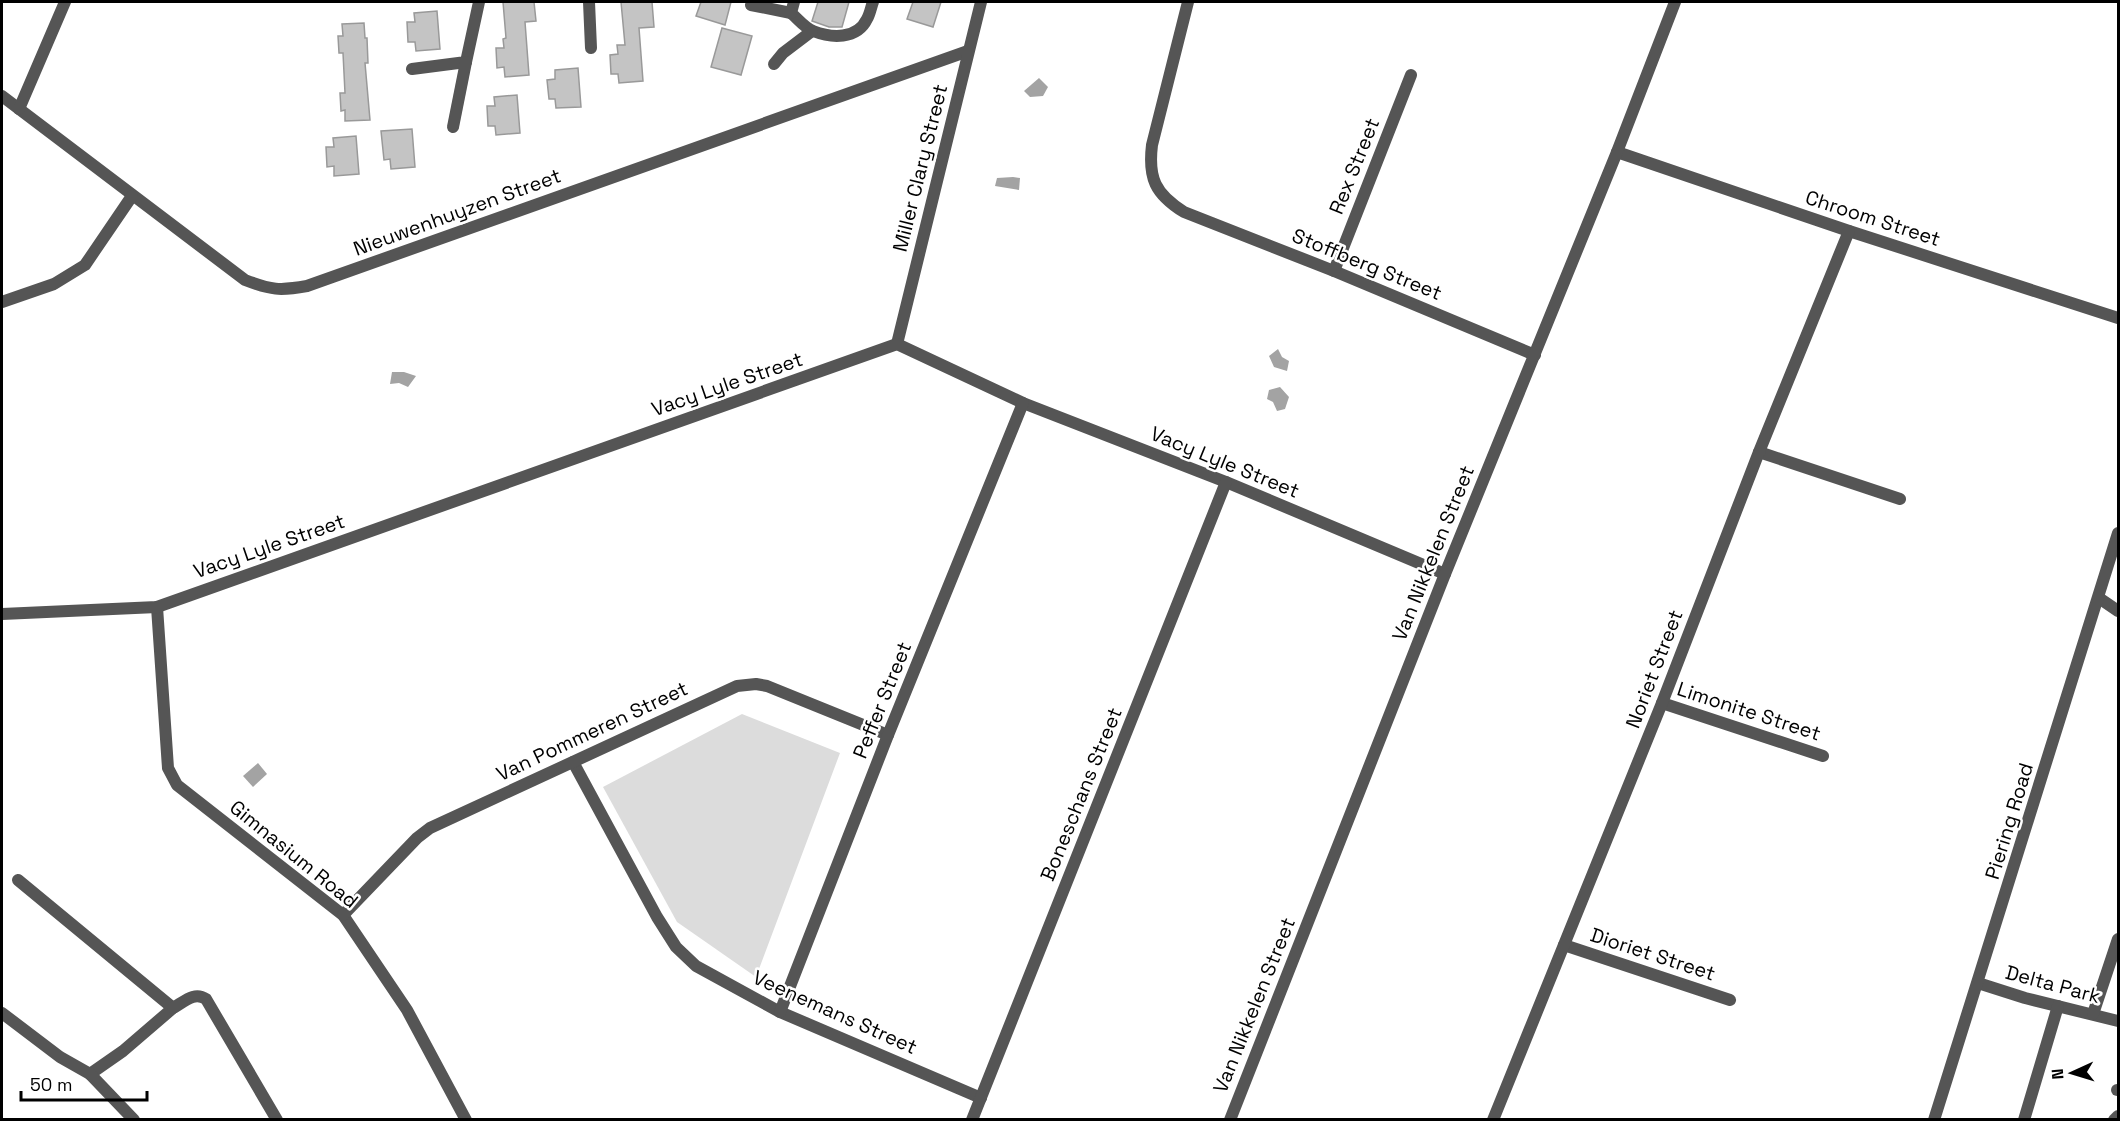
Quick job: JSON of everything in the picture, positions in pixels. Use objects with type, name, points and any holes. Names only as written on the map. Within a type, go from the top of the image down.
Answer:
[{"type":"street","points":[[19,110],[65,2]]},
{"type":"street","points":[[453,127],[478,2]]},
{"type":"street","points":[[589,2],[591,48]]},
{"type":"street","points":[[751,4],[792,7],[812,31],[839,37],[853,33],[867,20],[873,2]]},
{"type":"street","name":"Miller Clary Street","points":[[897,344],[981,2]]},
{"type":"street","name":"Stoffberg Street","points":[[1188,2],[1152,145],[1150,163],[1158,190],[1168,203],[1184,213],[1334,271],[1535,355]]},
{"type":"street","name":"Van Nikkelen Street","points":[[1230,1119],[1445,574],[1617,152],[1675,2]]},
{"type":"street","points":[[774,64],[783,53],[812,31]]},
{"type":"street","name":"Nieuwenhuyzen Street","points":[[2,96],[245,280],[261,287],[280,291],[307,286],[968,51]]},
{"type":"street","points":[[412,69],[466,62]]},
{"type":"street","name":"Rex Street","points":[[1334,271],[1411,75]]},
{"type":"street","name":"Chroom Street","points":[[1617,152],[1849,231],[2118,318]]},
{"type":"street","points":[[2,302],[54,284],[85,265],[132,196]]},
{"type":"street","name":"Noriet Street","points":[[1493,1119],[1662,703],[1849,231]]},
{"type":"street","name":"Vacy Lyle Street","points":[[2,614],[157,607],[897,344],[1023,403],[1226,482],[1445,574]]},
{"type":"street","name":"Peffer Street","points":[[780,1012],[888,735],[1023,403]]},
{"type":"street","points":[[1760,452],[1900,499]]},
{"type":"street","name":"Boneschans Street","points":[[972,1119],[1226,482]]},
{"type":"street","name":"Piering Road","points":[[1934,1119],[2118,533]]},
{"type":"street","points":[[2099,598],[2118,611]]},
{"type":"street","name":"Gimnasium Road","points":[[157,607],[168,768],[171,776],[177,785],[343,915],[407,1010],[466,1119]]},
{"type":"street","name":"Van Pommeren Street","points":[[343,915],[417,838],[430,828],[737,686],[746,684],[767,686],[888,735]]},
{"type":"street","name":"Limonite Street","points":[[1662,703],[1823,756]]},
{"type":"street","name":"Veenemans Street","points":[[573,762],[657,917],[676,946],[696,966],[780,1012],[981,1098]]},
{"type":"street","points":[[18,880],[173,1008]]},
{"type":"street","points":[[2093,1014],[2118,939]]},
{"type":"street","name":"Dioriet Street","points":[[1564,945],[1730,1000]]},
{"type":"street","name":"Delta Park","points":[[1978,983],[2025,998],[2118,1021]]},
{"type":"street","points":[[90,1074],[173,1008],[199,995],[206,999],[277,1119]]},
{"type":"street","points":[[2024,1119],[2058,1006]]},
{"type":"street","points":[[2,1013],[60,1057],[90,1074],[134,1119]]},
{"type":"street","points":[[2114,1119],[2118,1116]]},
{"type":"shaded area","points":[[1039,78],[1048,87],[1043,96],[1030,97],[1024,91]]},
{"type":"shaded area","points":[[997,178],[1020,178],[1019,190],[995,186]]},
{"type":"shaded area","points":[[1278,349],[1282,357],[1289,361],[1287,371],[1274,367],[1269,356]]},
{"type":"shaded area","points":[[392,372],[404,372],[416,376],[408,387],[399,383],[390,384]]},
{"type":"shaded area","points":[[1280,387],[1289,397],[1285,409],[1277,411],[1273,402],[1267,399],[1269,390]]},
{"type":"shaded area","points":[[742,714],[840,753],[756,977],[677,922],[603,787]]},
{"type":"shaded area","points":[[258,763],[267,774],[253,787],[243,776]]},
{"type":"building","points":[[503,2],[534,2],[536,21],[525,22],[529,75],[505,77],[504,67],[497,68],[496,48],[504,48],[503,39],[506,38]]},
{"type":"building","points":[[621,2],[652,2],[654,27],[639,28],[643,81],[619,83],[618,74],[611,74],[610,55],[618,54],[617,45],[625,45]]},
{"type":"building","points":[[701,2],[731,2],[725,25],[696,16]]},
{"type":"building","points":[[818,2],[849,2],[842,27],[829,27],[812,21]]},
{"type":"building","points":[[913,2],[941,2],[933,27],[907,19]]},
{"type":"building","points":[[437,11],[440,49],[416,51],[415,42],[408,42],[407,22],[415,22],[414,13]]},
{"type":"building","points":[[364,23],[365,38],[367,38],[368,63],[365,63],[370,120],[345,121],[345,110],[341,111],[340,93],[345,93],[343,53],[339,53],[338,36],[343,36],[342,24]]},
{"type":"building","points":[[722,28],[752,36],[741,75],[711,67]]},
{"type":"building","points":[[578,68],[581,107],[556,108],[555,99],[549,99],[547,80],[555,79],[555,70]]},
{"type":"building","points":[[517,95],[520,133],[496,135],[495,126],[488,126],[487,106],[495,106],[494,97]]},
{"type":"building","points":[[412,129],[415,167],[391,169],[390,159],[384,160],[381,131]]},
{"type":"building","points":[[356,136],[359,174],[334,176],[334,166],[327,167],[326,147],[334,147],[333,138]]}]
